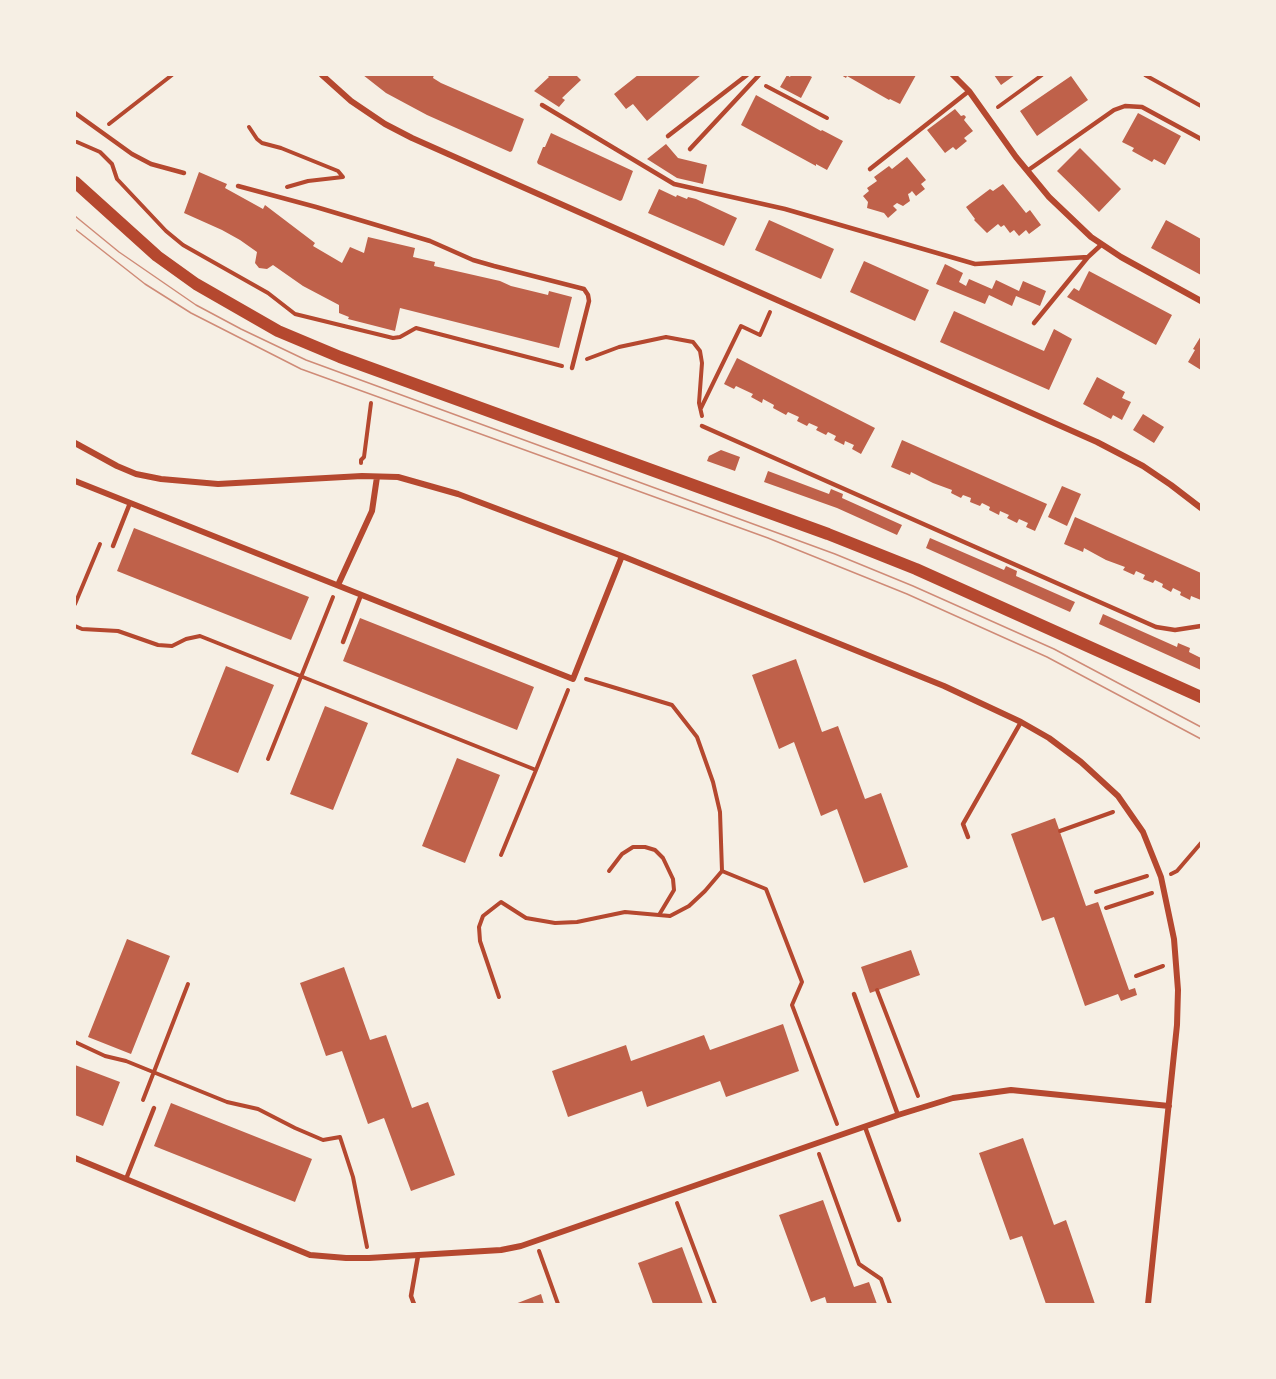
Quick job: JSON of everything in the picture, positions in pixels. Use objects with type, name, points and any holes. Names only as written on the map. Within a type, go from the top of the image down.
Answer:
[{"type":"main road","points":[[75,182],[157,256],[180,273],[213,295],[278,331],[360,364],[828,534],[916,569],[1201,697]]},
{"type":"street","points":[[322,75],[351,101],[385,124],[412,138],[1097,442],[1143,466],[1201,508]]},
{"type":"street","points":[[953,75],[969,91],[1027,171],[1049,197],[1101,245],[1201,301]]},
{"type":"street","points":[[75,443],[106,461],[136,474],[186,482],[218,484],[398,477],[458,494],[622,556],[944,686],[1049,738],[1081,762],[1127,807],[1143,832],[1160,874],[1171,915],[1177,961],[1177,1025],[1148,1304]]},
{"type":"street","points":[[338,585],[372,511],[377,477]]},
{"type":"street","points":[[75,481],[573,679],[622,556]]},
{"type":"street","points":[[75,1158],[310,1255],[346,1258],[418,1256],[501,1250],[536,1242],[898,1115],[954,1098],[1011,1090],[1169,1106]]},
{"type":"lane","points":[[668,136],[747,75]]},
{"type":"lane","points":[[690,149],[760,77]]},
{"type":"lane","points":[[870,169],[969,91]]},
{"type":"lane","points":[[542,105],[674,184],[785,209],[975,264],[1088,257]]},
{"type":"lane","points":[[1027,171],[1114,110],[1125,106],[1142,107],[1201,139]]},
{"type":"lane","points":[[75,113],[132,154],[151,164],[184,173]]},
{"type":"lane","points":[[238,186],[430,241],[494,266],[584,289],[589,301],[572,368]]},
{"type":"lane","points":[[1034,323],[1088,257],[1101,245]]},
{"type":"lane","points":[[702,426],[1156,627],[1175,630],[1201,627]]},
{"type":"lane","points":[[113,546],[130,503]]},
{"type":"lane","points":[[343,642],[361,595]]},
{"type":"lane","points":[[968,837],[963,824],[1021,723]]},
{"type":"lane","points":[[854,994],[898,1115]]},
{"type":"lane","points":[[126,1179],[154,1108]]},
{"type":"lane","points":[[865,1127],[899,1220]]},
{"type":"lane","points":[[414,1304],[411,1296],[418,1256]]},
{"type":"path","points":[[109,124],[172,75]]},
{"type":"path","points":[[998,107],[1042,75]]},
{"type":"path","points":[[1145,75],[1201,106]]},
{"type":"path","points":[[760,77],[769,88],[827,118]]},
{"type":"path","points":[[249,127],[262,143],[281,148],[338,171],[343,177],[308,181],[285,187]]},
{"type":"path","points":[[77,142],[100,152],[112,164],[117,179],[166,231],[183,245],[202,258],[268,293],[295,314],[393,338],[400,338],[416,328],[572,368],[578,360],[584,360],[619,346],[666,337],[693,342],[700,351],[702,363],[699,403],[702,426]]},
{"type":"path","points":[[701,408],[741,326],[760,335],[770,312]]},
{"type":"path","points":[[361,463],[364,457],[371,403]]},
{"type":"path","points":[[75,604],[101,541]]},
{"type":"path","points":[[268,759],[338,585]]},
{"type":"path","points":[[75,626],[82,629],[118,631],[165,646],[172,646],[186,639],[200,636],[536,770]]},
{"type":"path","points":[[499,997],[480,941],[479,927],[483,916],[501,902],[526,918],[555,923],[625,912],[670,916],[690,906],[722,872],[720,812],[714,782],[697,737],[672,705],[586,678],[573,679],[501,855]]},
{"type":"path","points":[[1060,831],[1127,807]]},
{"type":"path","points":[[1096,892],[1177,871],[1201,843]]},
{"type":"path","points":[[609,871],[622,854],[633,847],[655,850],[663,858],[673,879],[674,891],[659,915]]},
{"type":"path","points":[[722,872],[766,889],[802,982],[792,1005],[842,1136]]},
{"type":"path","points":[[1106,908],[1164,889]]},
{"type":"path","points":[[1136,976],[1177,961]]},
{"type":"path","points":[[142,1102],[188,984]]},
{"type":"path","points":[[877,990],[922,1107]]},
{"type":"path","points":[[75,1042],[105,1056],[126,1060],[154,1071],[227,1102],[258,1109],[323,1140],[340,1137],[353,1177],[369,1258]]},
{"type":"path","points":[[816,1145],[859,1264],[881,1278],[890,1304]]},
{"type":"path","points":[[674,1194],[715,1304]]},
{"type":"path","points":[[536,1242],[558,1304]]},
{"type":"building","points":[[363,75],[434,75],[433,78],[441,83],[524,119],[512,151],[427,115],[386,93]]},
{"type":"building","points":[[547,75],[576,75],[581,80],[562,98],[565,100],[559,107],[534,91],[549,77]]},
{"type":"building","points":[[638,75],[701,75],[647,121],[633,104],[626,109],[614,94]]},
{"type":"building","points":[[787,75],[812,77],[801,98],[780,87]]},
{"type":"building","points":[[841,75],[916,75],[900,104]]},
{"type":"building","points":[[994,75],[1015,75],[1001,85]]},
{"type":"building","points":[[1071,76],[1088,100],[1037,136],[1020,111]]},
{"type":"building","points":[[756,95],[843,141],[827,170],[741,125]]},
{"type":"building","points":[[955,109],[961,116],[966,117],[964,120],[973,131],[964,138],[967,141],[956,150],[953,147],[945,153],[927,130]]},
{"type":"building","points":[[1138,113],[1181,136],[1165,165],[1154,159],[1152,162],[1132,151],[1134,148],[1122,142]]},
{"type":"building","points":[[551,133],[633,171],[622,200],[538,164],[543,147]]},
{"type":"building","points":[[666,144],[678,158],[707,165],[703,184],[677,178],[647,159]]},
{"type":"building","points":[[1080,148],[1121,189],[1099,212],[1057,171]]},
{"type":"building","points":[[907,157],[926,180],[921,184],[925,189],[916,196],[912,191],[908,194],[910,201],[903,206],[897,203],[893,206],[897,210],[888,218],[884,213],[867,208],[868,202],[863,196],[869,191],[867,188],[877,181],[874,177],[889,166],[892,169]]},
{"type":"building","points":[[199,172],[227,184],[225,188],[263,209],[265,205],[315,243],[313,246],[342,263],[350,247],[364,253],[368,237],[415,248],[413,257],[435,262],[434,266],[548,295],[549,291],[572,297],[559,348],[400,308],[395,331],[348,319],[349,317],[339,313],[339,305],[303,286],[273,265],[267,269],[259,268],[255,263],[257,252],[240,240],[184,213]]},
{"type":"building","points":[[1003,184],[1026,213],[1030,210],[1041,225],[1029,234],[1026,230],[1019,236],[1014,230],[1010,233],[1004,225],[1001,227],[998,224],[987,233],[974,220],[966,207],[990,189],[993,191]]},
{"type":"building","points":[[659,189],[676,197],[677,195],[687,199],[688,197],[696,199],[737,218],[724,246],[648,213]]},
{"type":"building","points":[[769,220],[834,249],[821,279],[755,250]]},
{"type":"building","points":[[1166,220],[1201,239],[1201,275],[1151,248]]},
{"type":"building","points":[[864,261],[929,290],[915,321],[850,292]]},
{"type":"building","points":[[945,264],[963,273],[959,282],[966,286],[969,279],[992,289],[996,280],[1019,291],[1023,281],[1046,291],[1040,306],[1016,296],[1012,306],[989,295],[985,304],[936,284]]},
{"type":"building","points":[[1089,271],[1172,315],[1156,345],[1067,297],[1074,288],[1079,291]]},
{"type":"building","points":[[954,311],[1044,351],[1054,329],[1072,339],[1049,390],[940,342]]},
{"type":"building","points":[[1201,336],[1201,370],[1188,362]]},
{"type":"building","points":[[737,358],[875,428],[861,454],[852,449],[854,445],[845,441],[844,445],[834,440],[836,436],[828,432],[826,435],[816,430],[818,427],[809,423],[807,426],[797,421],[799,417],[788,412],[786,415],[763,399],[762,403],[751,397],[753,394],[736,386],[734,389],[724,384]]},
{"type":"building","points":[[1097,377],[1125,392],[1122,398],[1131,402],[1122,420],[1113,415],[1111,419],[1083,404]]},
{"type":"building","points":[[1143,414],[1164,427],[1154,443],[1133,430]]},
{"type":"building","points":[[902,440],[1047,504],[1035,531],[1026,527],[1028,523],[1019,519],[1017,523],[1007,518],[1009,515],[1000,511],[999,515],[982,503],[980,506],[970,502],[971,498],[963,495],[961,498],[951,493],[952,490],[911,472],[910,475],[891,467]]},
{"type":"building","points":[[721,450],[740,457],[735,471],[707,461],[709,456]]},
{"type":"building","points":[[768,471],[829,494],[831,489],[843,494],[842,498],[902,525],[897,535],[837,508],[764,482]]},
{"type":"building","points":[[1062,486],[1081,494],[1067,526],[1048,517]]},
{"type":"building","points":[[1075,517],[1201,573],[1201,600],[1191,596],[1190,600],[1173,588],[1171,592],[1155,580],[1153,583],[1143,579],[1145,575],[1136,571],[1134,575],[1123,570],[1125,567],[1084,548],[1083,552],[1064,544]]},
{"type":"building","points":[[134,528],[309,597],[291,640],[117,571]]},
{"type":"building","points":[[930,538],[1004,570],[1006,566],[1017,571],[1016,576],[1075,602],[1070,612],[926,548]]},
{"type":"building","points":[[1103,614],[1177,647],[1178,643],[1190,648],[1189,652],[1201,658],[1201,670],[1099,624]]},
{"type":"building","points":[[360,618],[534,687],[517,730],[343,661]]},
{"type":"building","points":[[796,659],[822,732],[838,726],[865,799],[881,793],[908,867],[864,883],[837,809],[821,816],[794,742],[779,749],[752,675]]},
{"type":"building","points":[[226,666],[274,685],[238,773],[191,754]]},
{"type":"building","points":[[325,706],[368,723],[333,810],[290,794]]},
{"type":"building","points":[[457,758],[500,775],[465,863],[422,846]]},
{"type":"building","points":[[1055,818],[1086,906],[1098,902],[1129,990],[1135,988],[1137,995],[1121,1001],[1118,994],[1085,1006],[1054,917],[1042,921],[1011,834]]},
{"type":"building","points":[[127,939],[170,956],[131,1054],[88,1037]]},
{"type":"building","points":[[911,950],[920,975],[870,993],[861,967]]},
{"type":"building","points":[[344,967],[370,1040],[386,1035],[412,1108],[428,1102],[455,1175],[411,1191],[384,1118],[368,1124],[342,1051],[326,1056],[300,983]]},
{"type":"building","points":[[783,1024],[799,1071],[726,1097],[720,1081],[647,1107],[642,1091],[568,1117],[552,1071],[626,1045],[631,1061],[704,1035],[710,1050]]},
{"type":"building","points":[[75,1065],[120,1082],[103,1126],[75,1115]]},
{"type":"building","points":[[171,1103],[312,1159],[295,1202],[154,1146]]},
{"type":"building","points":[[1023,1138],[1054,1225],[1066,1220],[1095,1304],[1046,1304],[1022,1236],[1010,1240],[979,1153]]},
{"type":"building","points":[[823,1200],[854,1287],[869,1282],[877,1304],[827,1304],[825,1297],[811,1302],[779,1215]]},
{"type":"building","points":[[682,1247],[703,1304],[653,1304],[638,1263]]},
{"type":"building","points":[[541,1294],[544,1304],[515,1304]]},
{"type":"tram line","points":[[75,216],[119,252],[196,305],[306,360],[835,554],[1054,649],[1201,727]]},
{"type":"tram line","points":[[75,229],[145,284],[191,313],[301,369],[768,538],[907,594],[1047,657],[1201,739]]}]
